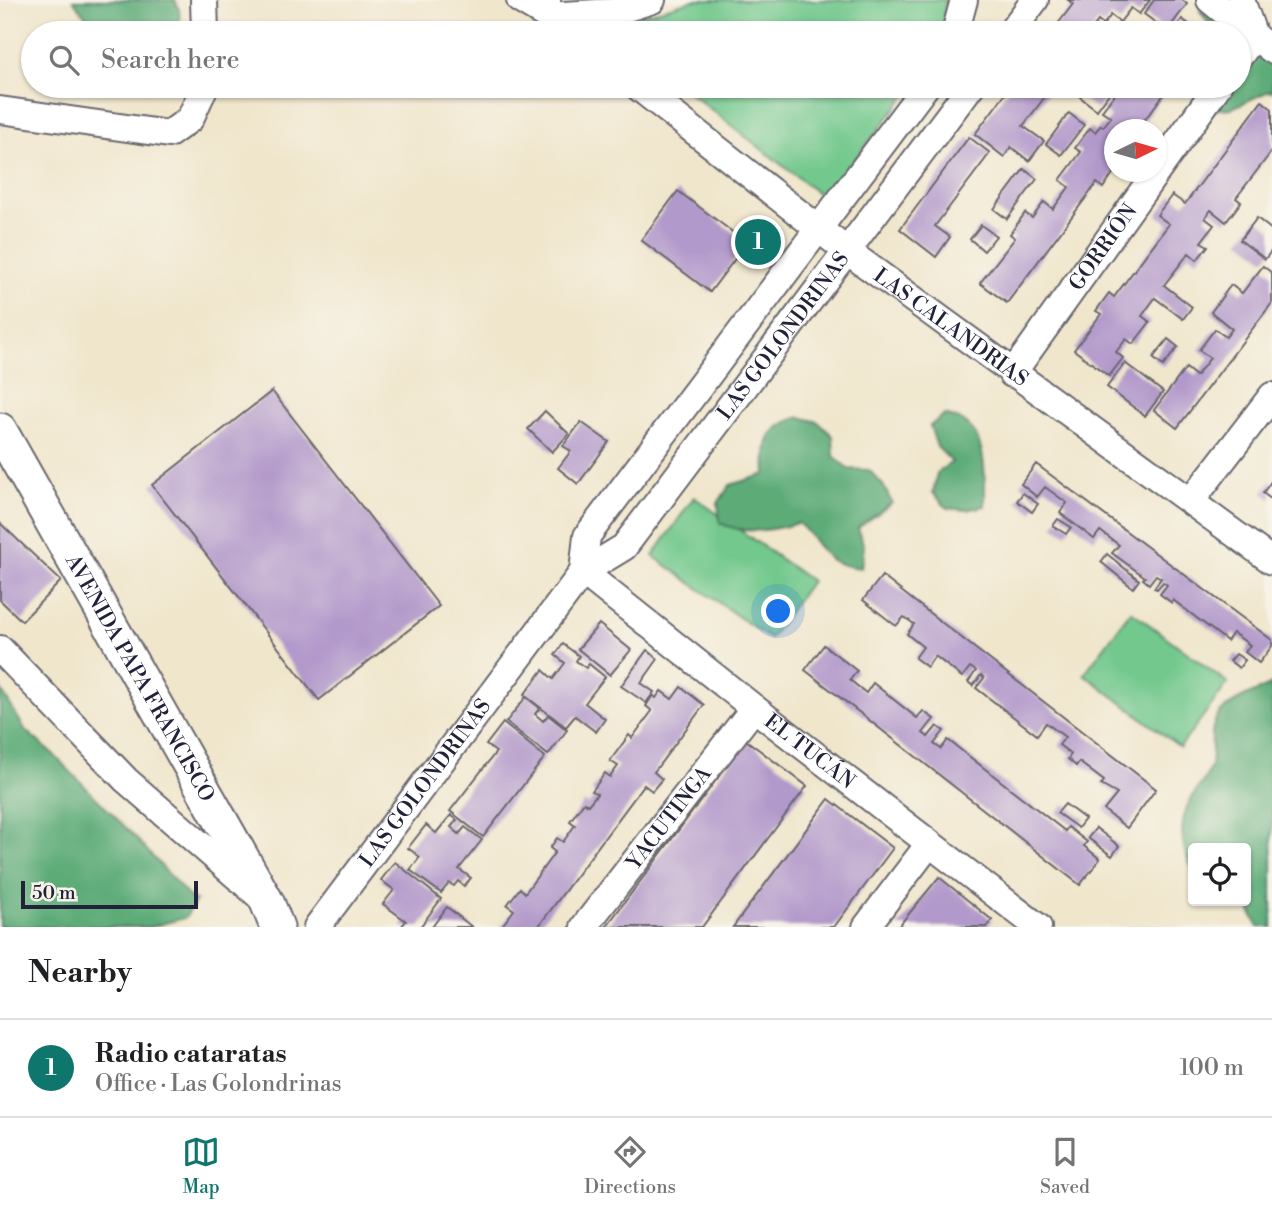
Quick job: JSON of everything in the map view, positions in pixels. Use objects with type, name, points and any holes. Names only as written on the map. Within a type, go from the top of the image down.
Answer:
[{"type":"main road","name":"AVENIDA PAPA FRANCISCO","points":[[0,430],[272,915]]},
{"type":"street","points":[[204,0],[205,21]]},
{"type":"street","points":[[520,0],[547,8],[614,12],[652,0]]},
{"type":"street","points":[[958,21],[964,0]]},
{"type":"street","points":[[1019,21],[1035,0]]},
{"type":"street","points":[[1210,0],[1230,21]]},
{"type":"street","points":[[1241,0],[1247,21]]},
{"type":"street","points":[[0,110],[169,134],[190,119],[200,98]]},
{"type":"street","name":"LAS CALANDRIAS","points":[[652,98],[847,251],[1012,374],[1272,561]]},
{"type":"street","name":"LAS GOLONDRINAS","points":[[583,572],[587,536],[917,98]]},
{"type":"street","name":"LAS GOLONDRINAS","points":[[317,927],[583,572],[624,547],[962,98]]},
{"type":"street","name":"GORRIÓN","points":[[1012,374],[1209,98]]},
{"type":"street","points":[[1191,501],[1272,396]]},
{"type":"street","name":"EL TUCÁN","points":[[583,572],[1038,927]]},
{"type":"street","points":[[0,649],[125,780],[272,915]]},
{"type":"street","name":"YACUTINGA","points":[[583,927],[754,708]]},
{"type":"street","points":[[866,927],[929,844]]},
{"type":"green space","points":[[73,0],[175,0],[180,21],[89,21]]},
{"type":"green space","points":[[694,0],[946,0],[943,21],[626,20]]},
{"type":"green space","points":[[1200,11],[1230,21],[1207,21]]},
{"type":"green space","points":[[1251,30],[1272,39],[1272,92],[1232,108],[1211,110],[1196,98],[1251,98]]},
{"type":"green space","points":[[696,98],[903,98],[824,198]]},
{"type":"green space","points":[[945,415],[962,421],[977,437],[983,460],[985,506],[966,510],[947,508],[933,493],[937,473],[952,462],[937,447],[930,426]]},
{"type":"green space","points":[[800,417],[818,422],[833,436],[834,456],[848,469],[869,470],[883,485],[892,503],[858,528],[864,547],[861,568],[837,563],[829,558],[798,523],[778,528],[749,530],[720,523],[718,503],[730,485],[766,474],[766,453],[770,437],[780,425]]},
{"type":"green space","points":[[694,497],[811,581],[770,639],[653,556]]},
{"type":"green space","points":[[1131,611],[1228,683],[1180,747],[1084,674]]},
{"type":"green space","points":[[1272,684],[1272,927],[1258,927],[1249,906],[1251,906],[1251,843],[1188,843],[1188,859],[1183,845],[1182,828],[1186,810],[1211,765],[1215,721],[1224,709]]},
{"type":"green space","points":[[0,688],[26,731],[51,752],[134,836],[190,898],[196,901],[185,918],[150,927],[0,927]]},
{"type":"building","points":[[1068,0],[1150,0],[1139,14],[1131,8],[1121,21],[1111,15],[1106,21],[1060,21],[1073,4]]},
{"type":"building","points":[[1154,0],[1182,0],[1187,4],[1174,21],[1153,21],[1144,14]]},
{"type":"building","points":[[1002,98],[1044,98],[1023,126],[1044,141],[1029,161],[1011,147],[1004,157],[975,134]]},
{"type":"building","points":[[1081,98],[1106,98],[1097,110]]},
{"type":"building","points":[[1112,98],[1161,98],[1145,119],[1109,119],[1111,117],[1102,111]]},
{"type":"building","points":[[1262,101],[1272,109],[1272,151],[1236,198],[1241,202],[1226,222],[1211,210],[1205,218],[1214,225],[1201,242],[1208,246],[1197,260],[1189,253],[1164,285],[1192,307],[1183,319],[1155,298],[1142,316],[1150,322],[1133,344],[1126,339],[1116,352],[1123,358],[1109,376],[1074,350],[1101,314],[1096,311],[1109,293],[1114,297],[1169,224],[1157,215],[1172,195],[1185,204]]},
{"type":"building","points":[[1069,113],[1084,125],[1061,155],[1046,144]]},
{"type":"building","points":[[1101,125],[1104,182],[1107,182],[1103,188],[1097,183],[1007,303],[980,283],[1015,238],[1010,234],[1025,213],[1032,218],[1044,202],[1053,209],[1069,187],[1060,180],[1081,152],[1075,148],[1090,128],[1095,132]]},
{"type":"building","points":[[969,137],[990,153],[935,226],[950,237],[936,257],[900,229]]},
{"type":"building","points":[[1024,169],[1037,179],[1007,219],[994,209]]},
{"type":"building","points":[[678,191],[747,243],[710,292],[641,240]]},
{"type":"building","points":[[1257,218],[1272,230],[1272,250],[1265,259],[1240,240]]},
{"type":"building","points":[[981,225],[996,236],[984,251],[970,239]]},
{"type":"building","points":[[1263,266],[1272,273],[1272,303],[1177,428],[1154,410],[1186,368],[1196,376],[1210,358],[1199,350],[1215,329],[1226,337],[1232,329],[1211,312],[1231,285],[1242,293]]},
{"type":"building","points":[[1168,339],[1178,347],[1163,366],[1153,358]]},
{"type":"building","points":[[1125,363],[1163,392],[1145,416],[1107,387]]},
{"type":"building","points":[[272,391],[439,606],[319,700],[152,485]]},
{"type":"building","points":[[545,411],[569,434],[552,452],[528,429]]},
{"type":"building","points":[[581,422],[609,442],[578,484],[558,468],[571,451],[563,446]]},
{"type":"building","points":[[1036,464],[1272,640],[1272,646],[1259,663],[1245,652],[1250,645],[1233,633],[1227,641],[1173,600],[1172,603],[1160,594],[1167,585],[1163,582],[1157,589],[1154,588],[1161,578],[1156,575],[1149,584],[1143,579],[1145,577],[1112,553],[1119,545],[1100,531],[1094,539],[1060,513],[1067,503],[1045,487],[1037,497],[1021,484]]},
{"type":"building","points":[[1272,480],[1272,500],[1263,493]]},
{"type":"building","points":[[1023,493],[1038,504],[1032,512],[1017,501]]},
{"type":"building","points":[[1058,519],[1071,527],[1066,534],[1053,526]]},
{"type":"building","points":[[0,523],[61,581],[22,621],[0,600]]},
{"type":"building","points":[[1107,554],[1139,580],[1133,588],[1101,562]]},
{"type":"building","points":[[882,576],[1156,789],[1127,828],[1104,810],[1117,794],[1101,785],[1104,781],[1079,762],[1076,766],[1068,759],[1071,754],[1059,745],[1065,737],[1046,723],[1037,735],[976,688],[984,678],[981,675],[973,686],[968,682],[976,671],[970,667],[962,677],[935,656],[927,667],[915,658],[923,647],[907,634],[914,624],[904,617],[896,626],[863,600]]},
{"type":"building","points":[[599,624],[631,650],[610,675],[578,649]]},
{"type":"building","points":[[563,644],[579,656],[576,661],[586,668],[589,664],[605,677],[585,703],[605,719],[596,732],[575,716],[566,727],[524,695],[543,670],[553,679],[565,663],[555,655]]},
{"type":"building","points":[[824,645],[857,671],[850,680],[866,693],[873,683],[917,718],[923,711],[934,719],[923,733],[928,737],[937,726],[944,731],[934,744],[941,749],[948,740],[1065,831],[1068,827],[1087,842],[1084,846],[1100,859],[1080,885],[805,670]]},
{"type":"building","points":[[647,650],[658,659],[641,683],[654,692],[646,703],[621,686]]},
{"type":"building","points":[[1236,654],[1245,660],[1239,668],[1230,661]]},
{"type":"building","points":[[681,687],[704,705],[654,772],[662,779],[652,791],[644,785],[538,927],[501,927],[514,910],[507,905],[520,888],[525,893],[555,852],[550,848],[557,838],[563,842],[575,825],[570,821],[584,802],[588,805],[597,794],[592,791],[605,773],[610,777],[618,766],[610,761],[629,735],[632,738],[652,711],[646,706],[653,695],[656,698],[661,691],[672,699]]},
{"type":"building","points":[[526,697],[540,708],[535,714],[543,721],[548,715],[567,730],[548,755],[506,722]]},
{"type":"building","points":[[503,723],[545,757],[483,837],[450,811],[496,752],[486,745]]},
{"type":"building","points":[[746,740],[807,786],[702,927],[606,927]]},
{"type":"building","points":[[829,799],[893,848],[834,927],[733,927]]},
{"type":"building","points":[[1065,804],[1085,819],[1078,828],[1057,813]]},
{"type":"building","points":[[451,815],[457,820],[451,827],[459,834],[465,827],[482,840],[459,869],[471,878],[464,886],[458,881],[454,886],[449,883],[441,893],[410,870],[420,857],[408,848],[426,825],[436,833]]},
{"type":"building","points":[[1096,828],[1119,846],[1112,856],[1088,838]]},
{"type":"building","points":[[395,862],[441,899],[420,927],[401,927],[406,921],[383,904],[394,890],[381,880]]},
{"type":"building","points":[[939,877],[992,920],[987,927],[898,927]]},
{"type":"building","points":[[447,907],[472,927],[432,927]]},
{"type":"place","name":"Radio cataratas","points":[[758,242]]}]
